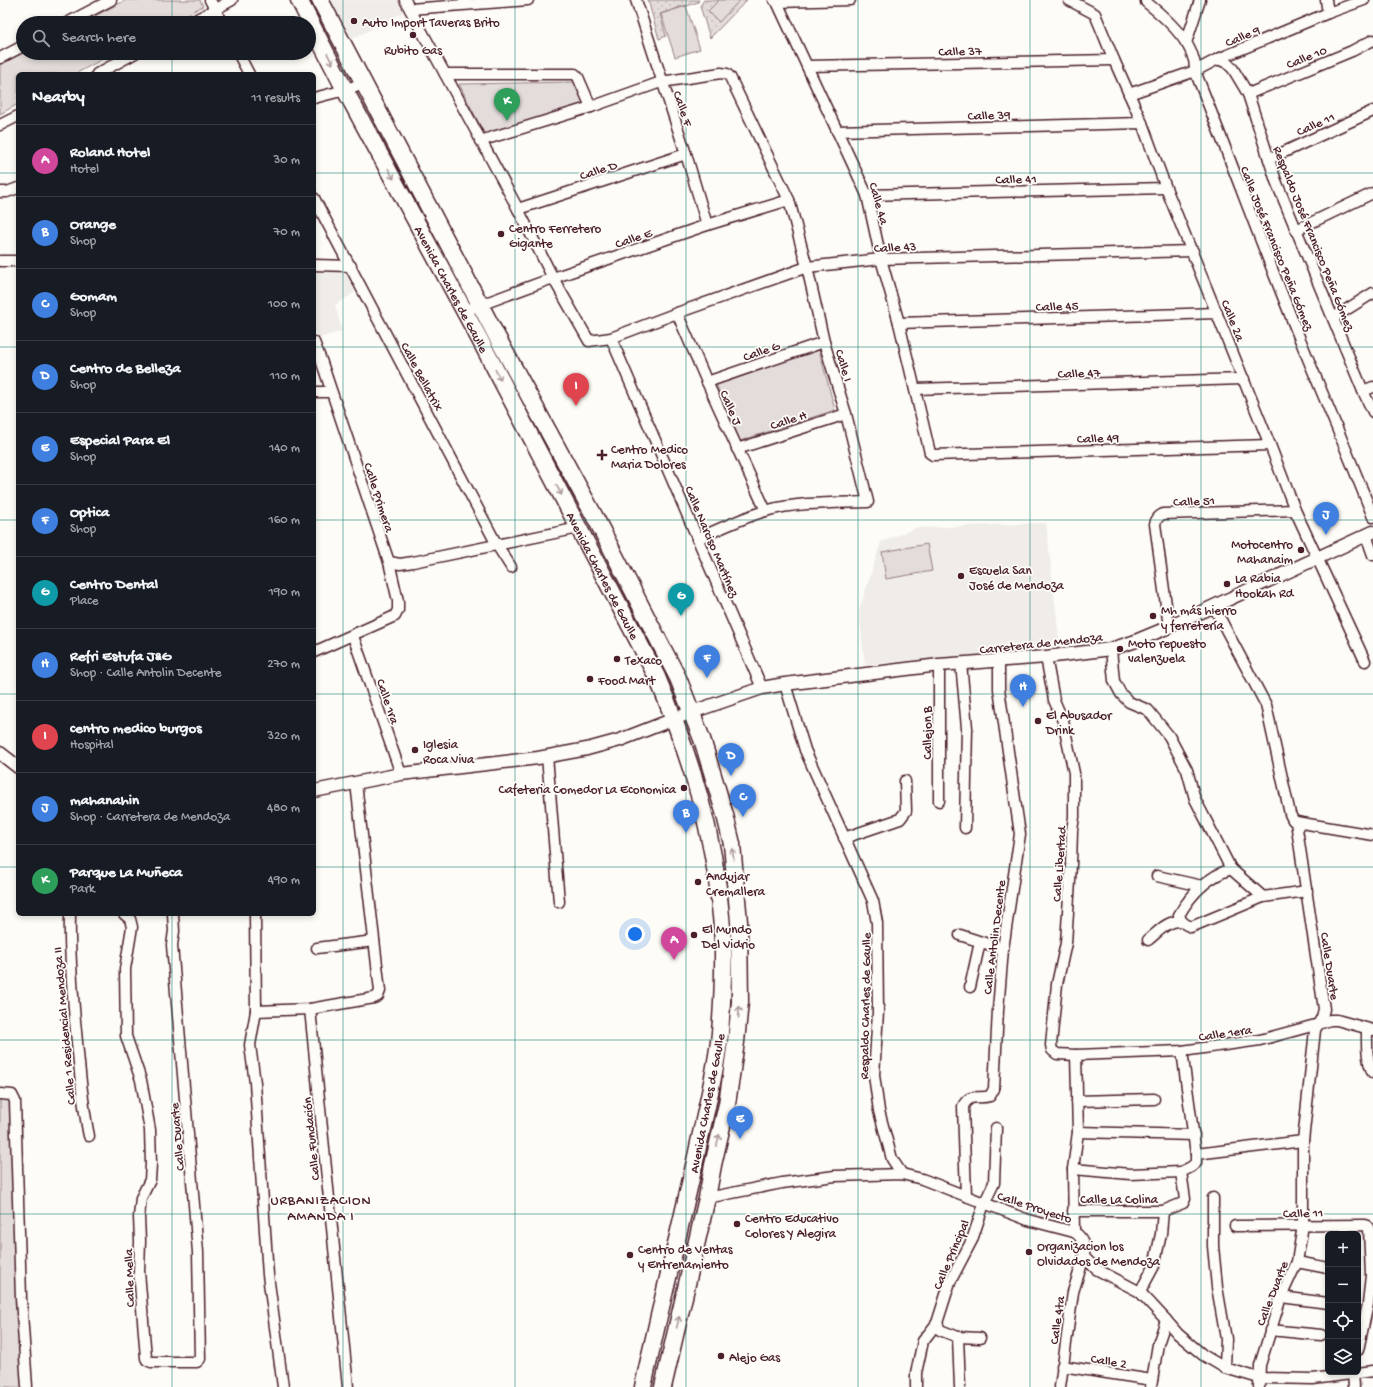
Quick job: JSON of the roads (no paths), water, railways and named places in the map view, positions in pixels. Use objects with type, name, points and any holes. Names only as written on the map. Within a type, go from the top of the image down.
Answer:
[{"type":"main road","name":"Avenida Charles de Gaulle","points":[[299,0],[307,16]]},
{"type":"main road","name":"Avenida Charles de Gaulle","points":[[320,0],[480,305],[596,519],[678,678],[711,766],[728,830],[734,865],[739,922],[740,1002],[736,1042],[727,1104],[712,1164],[707,1198],[664,1387]]},
{"type":"main road","name":"Avenida Charles de Gaulle","points":[[316,33],[480,340],[657,677],[674,718],[693,772],[706,817],[714,856],[722,918],[723,969],[720,1034],[695,1160],[643,1387]]},
{"type":"main road","points":[[480,340],[496,335]]},
{"type":"main road","points":[[695,1160],[712,1164]]},
{"type":"main road","points":[[654,1339],[674,1342]]},
{"type":"street","points":[[80,16],[111,0]]},
{"type":"street","points":[[199,16],[212,5],[232,0]]},
{"type":"street","points":[[408,4],[528,0]]},
{"type":"street","name":"Calle F","points":[[636,0],[686,154],[707,225]]},
{"type":"street","points":[[776,1],[850,0]]},
{"type":"street","name":"Calle 2a","points":[[1069,0],[1095,14],[1142,123],[1166,188],[1244,379],[1295,510],[1365,661]]},
{"type":"street","name":"Calle José Francisco Peña Gómez","points":[[1146,0],[1146,2],[1164,16],[1186,43],[1192,53],[1195,71],[1304,348],[1354,466],[1373,517]]},
{"type":"street","points":[[1186,43],[1200,0]]},
{"type":"street","points":[[1326,0],[1328,13]]},
{"type":"street","name":"Calle 9","points":[[1129,94],[1195,71],[1218,59],[1328,13],[1364,0]]},
{"type":"street","name":"Calle 4a","points":[[776,1],[808,66],[867,194],[881,259],[899,323],[929,450]]},
{"type":"street","name":"Calle 43","points":[[408,4],[480,141],[518,209],[553,278],[587,339],[592,342],[611,338],[677,312],[807,267],[881,259],[1192,251]]},
{"type":"street","points":[[212,5],[218,16]]},
{"type":"street","name":"Calle 10","points":[[1248,94],[1352,51],[1373,40]]},
{"type":"street","points":[[0,58],[16,50]]},
{"type":"street","name":"Respaldo José Francisco Peña Gómez","points":[[1218,59],[1227,63],[1233,69],[1248,94],[1276,181],[1363,392],[1373,412]]},
{"type":"street","points":[[101,72],[122,60]]},
{"type":"street","points":[[242,60],[248,72]]},
{"type":"street","name":"Calle 37","points":[[808,66],[1114,60]]},
{"type":"street","name":"Calle I","points":[[662,82],[721,73],[727,74],[730,77],[789,200],[807,267],[824,342],[846,414],[868,502],[794,506],[766,511],[737,521],[697,539]]},
{"type":"street","points":[[445,74],[575,74],[578,76],[591,107]]},
{"type":"street","points":[[480,141],[591,107],[662,82]]},
{"type":"street","points":[[316,97],[345,90],[363,83]]},
{"type":"street","name":"Calle 11","points":[[1268,159],[1373,111]]},
{"type":"street","points":[[0,125],[16,117]]},
{"type":"street","name":"Calle 39","points":[[837,131],[1142,123]]},
{"type":"street","name":"Calle D","points":[[518,209],[686,154]]},
{"type":"street","name":"Calle 41","points":[[867,194],[1166,188]]},
{"type":"street","points":[[0,192],[7,192],[16,189]]},
{"type":"street","points":[[1296,230],[1373,193]]},
{"type":"street","name":"Calle E","points":[[464,311],[553,278],[707,225],[789,200]]},
{"type":"street","name":"Calle Bellatrix","points":[[316,202],[497,545],[511,567]]},
{"type":"street","points":[[0,261],[16,261]]},
{"type":"street","points":[[316,265],[351,266]]},
{"type":"street","points":[[1333,318],[1373,293]]},
{"type":"street","name":"Calle J","points":[[677,312],[766,511]]},
{"type":"street","name":"Calle 45","points":[[899,323],[1217,314]]},
{"type":"street","name":"Calle Narciso Martínez","points":[[611,338],[762,688]]},
{"type":"street","name":"Calle G","points":[[707,382],[824,342]]},
{"type":"street","name":"Calle Primera","points":[[316,346],[322,360],[331,392],[389,562],[398,600],[398,610],[395,616],[316,651]]},
{"type":"street","name":"Calle 47","points":[[915,389],[1244,379]]},
{"type":"street","points":[[1363,392],[1373,387]]},
{"type":"street","points":[[316,392],[331,392]]},
{"type":"street","name":"Calle H","points":[[737,449],[846,414]]},
{"type":"street","name":"Calle 49","points":[[929,450],[933,454],[1270,445]]},
{"type":"street","name":"Calle 51","points":[[1169,627],[1155,524],[1159,516],[1163,514],[1295,510]]},
{"type":"street","points":[[389,562],[400,564],[413,562],[579,528]]},
{"type":"street","points":[[1370,533],[1373,555]]},
{"type":"street","name":"Carretera de Mendoza","points":[[316,791],[401,774],[547,756],[587,749],[620,740],[674,718],[762,688],[939,665],[1046,657],[1111,649],[1133,642],[1214,607],[1370,533]]},
{"type":"street","name":"Calle Duarte","points":[[1214,607],[1266,704],[1290,814],[1296,822],[1324,1010],[1315,1030],[1303,1142],[1303,1225],[1297,1262],[1281,1297],[1270,1330],[1260,1365],[1259,1382]]},
{"type":"street","name":"Calle 1ra","points":[[353,636],[401,774]]},
{"type":"street","points":[[1111,649],[1114,680],[1121,694],[1129,702],[1148,710],[1169,736],[1187,770],[1195,799],[1231,869],[1263,897]]},
{"type":"street","name":"Calle Libertad","points":[[1046,657],[1054,700],[1063,721],[1074,773],[1074,817],[1066,943],[1057,984],[1051,1045],[1052,1050],[1057,1054],[1076,1055]]},
{"type":"street","name":"Calle Antolin Decente","points":[[966,1196],[963,1106],[966,1099],[971,1097],[984,1098],[990,1096],[994,1088],[1003,949],[1020,834],[999,689],[999,660]]},
{"type":"street","points":[[960,663],[967,728],[965,828]]},
{"type":"street","name":"Callejon B","points":[[939,665],[939,801]]},
{"type":"street","name":"Respaldo Charles de Gaulle","points":[[785,684],[805,750],[873,901],[877,923],[878,1012],[874,1075],[879,1111],[892,1159],[902,1174]]},
{"type":"street","points":[[0,753],[16,766]]},
{"type":"street","points":[[547,756],[559,902]]},
{"type":"street","points":[[844,838],[900,819],[906,811],[905,781]]},
{"type":"street","points":[[256,1011],[310,1008],[374,998],[378,996],[380,991],[356,783]]},
{"type":"street","points":[[1296,822],[1373,835]]},
{"type":"street","points":[[1181,921],[1179,914],[1182,909],[1202,886],[1214,876],[1231,869]]},
{"type":"street","points":[[1157,876],[1202,886]]},
{"type":"street","points":[[1148,940],[1169,923],[1174,921],[1181,921],[1191,927],[1263,897],[1306,891]]},
{"type":"street","name":"Calle 1 Residencial Mendoza II","points":[[70,916],[69,943],[75,1022],[83,1108],[89,1136]]},
{"type":"street","name":"Calle Mella","points":[[126,916],[130,919],[132,927],[125,969],[126,1036],[141,1080],[150,1130],[150,1180],[141,1198],[139,1217],[139,1271],[146,1358]]},
{"type":"street","name":"Calle Duarte","points":[[146,1358],[151,1362],[197,1362],[200,1359],[198,1252],[172,946],[174,931],[173,916]]},
{"type":"street","points":[[255,916],[256,1011],[250,1045],[255,1083],[268,1275],[282,1387]]},
{"type":"street","points":[[960,935],[1003,949]]},
{"type":"street","points":[[317,948],[374,941]]},
{"type":"street","points":[[970,987],[980,942]]},
{"type":"street","name":"Calle Fundación","points":[[310,1008],[348,1387]]},
{"type":"street","name":"Calle 1era","points":[[1076,1055],[1182,1051],[1260,1040],[1330,1020],[1338,1020],[1370,1029]]},
{"type":"street","points":[[1370,1029],[1368,1058],[1373,1073]]},
{"type":"street","points":[[1073,1169],[1130,1174],[1182,1172],[1191,1168],[1196,1163],[1194,1135],[1182,1051]]},
{"type":"street","points":[[1074,1232],[1073,1169],[1078,1132],[1076,1055]]},
{"type":"street","points":[[0,1094],[12,1095],[15,1101],[21,1298],[27,1387]]},
{"type":"street","points":[[1077,1101],[1154,1099]]},
{"type":"street","name":"Calle Principal","points":[[916,1387],[916,1373],[923,1341],[937,1323],[950,1282],[972,1240],[984,1204],[992,1189],[996,1177],[996,1128]]},
{"type":"street","points":[[1078,1132],[1194,1135]]},
{"type":"street","points":[[1196,1154],[1303,1142]]},
{"type":"street","name":"Calle La Colina","points":[[1073,1211],[1163,1211],[1183,1203],[1185,1199],[1182,1172]]},
{"type":"street","name":"Calle Proyecto","points":[[707,1198],[836,1176],[902,1174],[922,1179],[1028,1220],[1074,1232],[1083,1242],[1085,1248],[1084,1257]]},
{"type":"street","points":[[1214,1198],[1213,1246],[1217,1287],[1226,1339],[1225,1368]]},
{"type":"street","points":[[1140,1292],[1154,1266],[1161,1234],[1163,1211]]},
{"type":"street","name":"Calle 11","points":[[1235,1226],[1367,1226],[1369,1229],[1371,1275],[1368,1304],[1360,1339]]},
{"type":"street","points":[[1084,1257],[1096,1269],[1140,1292],[1178,1334],[1203,1355],[1225,1368],[1259,1382],[1313,1380],[1342,1375]]},
{"type":"street","name":"Calle 4ta","points":[[1060,1387],[1073,1292],[1084,1257]]},
{"type":"street","points":[[1297,1262],[1325,1267]]},
{"type":"street","points":[[1281,1297],[1325,1303]]},
{"type":"street","points":[[1151,1383],[1158,1344],[1166,1320]]},
{"type":"street","points":[[937,1323],[940,1330],[958,1337],[980,1338]]},
{"type":"street","points":[[1270,1330],[1321,1335]]},
{"type":"street","points":[[958,1337],[960,1387]]},
{"type":"street","name":"Calle 2","points":[[1062,1366],[1151,1383]]},
{"type":"street","points":[[1361,1372],[1373,1371]]},
{"type":"street","points":[[1353,1375],[1354,1387]]},
{"type":"place","name":"Auto Import Taveras Brito","points":[[354,21]]},
{"type":"place","name":"Rubito Gas","points":[[413,35]]},
{"type":"place","name":"Parque La Muñeca","points":[[507,121]]},
{"type":"place","name":"Centro Ferretero Gigante","points":[[501,234]]},
{"type":"place","name":"centro medico burgos","points":[[576,406]]},
{"type":"place","name":"Centro Medico Maria Dolores","points":[[602,455]]},
{"type":"place","name":"mahanahin","points":[[1326,535]]},
{"type":"place","name":"Motocentro Mahanaim","points":[[1301,550]]},
{"type":"place","name":"Escuela San José de Mendoza","points":[[961,576]]},
{"type":"place","name":"La Rabia Hookah Rd","points":[[1227,584]]},
{"type":"place","name":"Centro Dental","points":[[681,616]]},
{"type":"place","name":"Mh más hierro y ferretería","points":[[1153,616]]},
{"type":"place","name":"Moto repuesto valenzuela","points":[[1120,649]]},
{"type":"place","name":"Texaco","points":[[617,659]]},
{"type":"place","name":"Optica","points":[[707,678]]},
{"type":"place","name":"Food Mart","points":[[590,679]]},
{"type":"place","name":"Refri Estufa J&G","points":[[1023,707]]},
{"type":"place","name":"El Abusador Drink","points":[[1038,721]]},
{"type":"place","name":"Iglesia Roca Viva","points":[[415,750]]},
{"type":"place","name":"Centro de Belleza","points":[[731,776]]},
{"type":"place","name":"Cafeteria Comedor La Economica","points":[[684,788]]},
{"type":"place","name":"Gomam","points":[[743,817]]},
{"type":"place","name":"Orange","points":[[686,833]]},
{"type":"place","name":"Andujar Cremallera","points":[[698,882]]},
{"type":"place","name":"El Mundo Del Vidrio","points":[[694,935]]},
{"type":"place","name":"Roland Hotel","points":[[674,960]]},
{"type":"place","name":"Especial Para El","points":[[740,1139]]},
{"type":"place","name":"Centro Educativo Colores Y Alegira","points":[[737,1224]]},
{"type":"place","name":"Organizacion los Olvidados de Mendoza","points":[[1029,1252]]},
{"type":"place","name":"Centro de Ventas y Entrenamiento","points":[[630,1255]]},
{"type":"place","name":"Alejo Gas","points":[[721,1356]]},
{"type":"district","name":"URBANIZACION AMANDA I","points":[[321,1208]]}]
